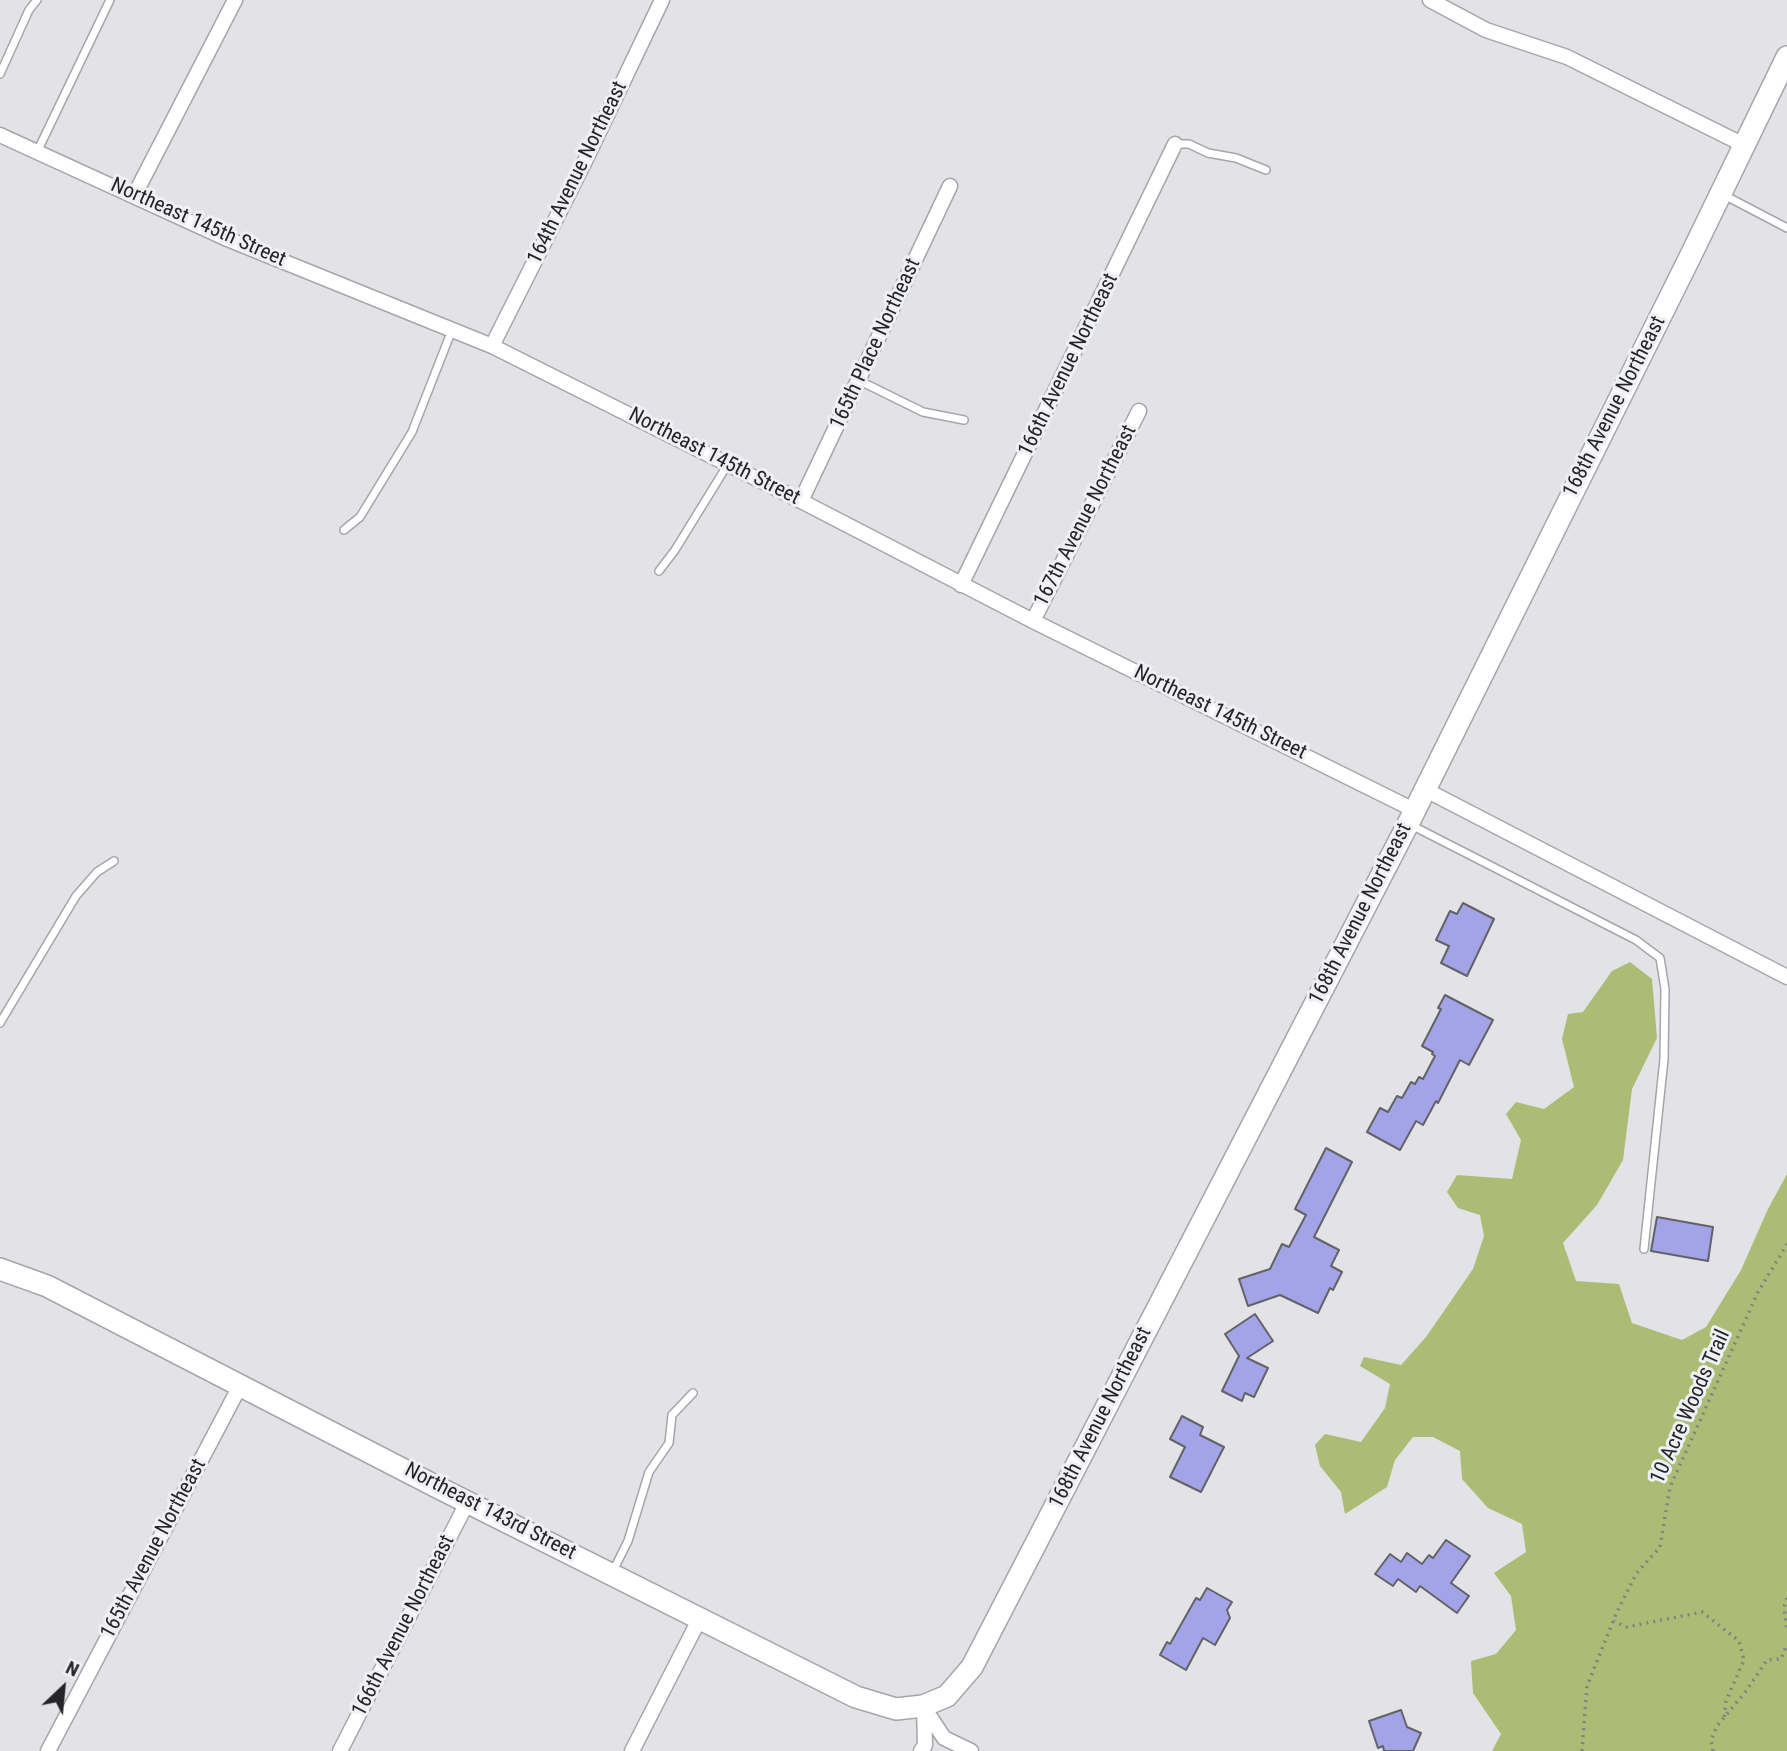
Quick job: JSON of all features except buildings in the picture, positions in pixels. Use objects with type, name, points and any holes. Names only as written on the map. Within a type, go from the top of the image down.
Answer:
[{"type":"street","points":[[134,196],[235,0]]},
{"type":"street","name":"164th Avenue Northeast","points":[[492,346],[662,0]]},
{"type":"street","points":[[1430,0],[1486,30],[1567,57],[1744,145]]},
{"type":"street","name":"168th Avenue Northeast","points":[[923,1706],[947,1696],[972,1667],[1411,817],[1787,57]]},
{"type":"street","name":"Northeast 145th Street","points":[[0,135],[225,239],[492,346],[801,501],[1411,817]]},
{"type":"street","name":"166th Avenue Northeast","points":[[961,585],[1175,144]]},
{"type":"street","name":"165th Place Northeast","points":[[801,501],[950,186]]},
{"type":"street","name":"167th Avenue Northeast","points":[[1033,621],[1139,411]]},
{"type":"street","points":[[1424,789],[1787,977]]},
{"type":"street","name":"Northeast 143rd Street","points":[[0,1269],[47,1286],[856,1697],[896,1709],[923,1706]]},
{"type":"street","name":"165th Avenue Northeast","points":[[48,1751],[241,1384]]},
{"type":"street","name":"166th Avenue Northeast","points":[[340,1751],[468,1501]]},
{"type":"street","points":[[632,1751],[700,1618]]},
{"type":"street","points":[[921,1751],[925,1745],[923,1706]]},
{"type":"street","points":[[923,1706],[944,1738],[971,1751]]},
{"type":"lane","points":[[0,74],[30,9],[37,0]]},
{"type":"lane","points":[[37,152],[110,0]]},
{"type":"lane","points":[[1175,144],[1189,144],[1208,153],[1236,158],[1266,170]]},
{"type":"lane","points":[[1721,193],[1787,228]]},
{"type":"lane","points":[[344,530],[360,517],[412,432],[452,329]]},
{"type":"lane","points":[[858,380],[923,412],[964,420]]},
{"type":"lane","points":[[659,570],[675,550],[728,464]]},
{"type":"lane","points":[[1411,817],[1636,940],[1660,958],[1665,989],[1664,1059],[1644,1249]]},
{"type":"lane","points":[[0,1023],[76,896],[97,872],[114,861]]},
{"type":"lane","points":[[611,1574],[628,1541],[649,1472],[669,1443],[672,1415],[693,1393]]},
{"type":"path","name":"10 Acre Woods Trail","points":[[1582,1751],[1587,1686],[1613,1621],[1636,1574],[1660,1547],[1670,1487],[1758,1292],[1787,1244]]},
{"type":"path","points":[[1787,1598],[1784,1607],[1787,1631]]},
{"type":"path","points":[[1613,1621],[1626,1627],[1702,1612],[1739,1641],[1744,1660],[1726,1701],[1724,1719]]},
{"type":"path","points":[[1713,1751],[1711,1740],[1724,1719],[1767,1660],[1781,1659],[1787,1644]]},
{"type":"green space","points":[[1630,962],[1652,979],[1657,1038],[1632,1089],[1623,1160],[1597,1205],[1563,1243],[1576,1281],[1619,1284],[1632,1323],[1682,1340],[1706,1327],[1741,1270],[1787,1174],[1787,1751],[1492,1751],[1501,1734],[1473,1693],[1471,1661],[1496,1654],[1516,1630],[1511,1596],[1494,1573],[1526,1552],[1522,1524],[1488,1508],[1462,1479],[1460,1451],[1433,1437],[1413,1437],[1395,1460],[1387,1487],[1345,1514],[1341,1492],[1320,1466],[1315,1445],[1325,1434],[1361,1442],[1385,1408],[1390,1384],[1360,1366],[1364,1357],[1401,1365],[1426,1337],[1473,1269],[1484,1236],[1480,1215],[1458,1208],[1447,1192],[1457,1175],[1512,1179],[1521,1140],[1506,1114],[1516,1102],[1544,1109],[1574,1087],[1562,1039],[1568,1014],[1583,1012],[1612,971]]}]
